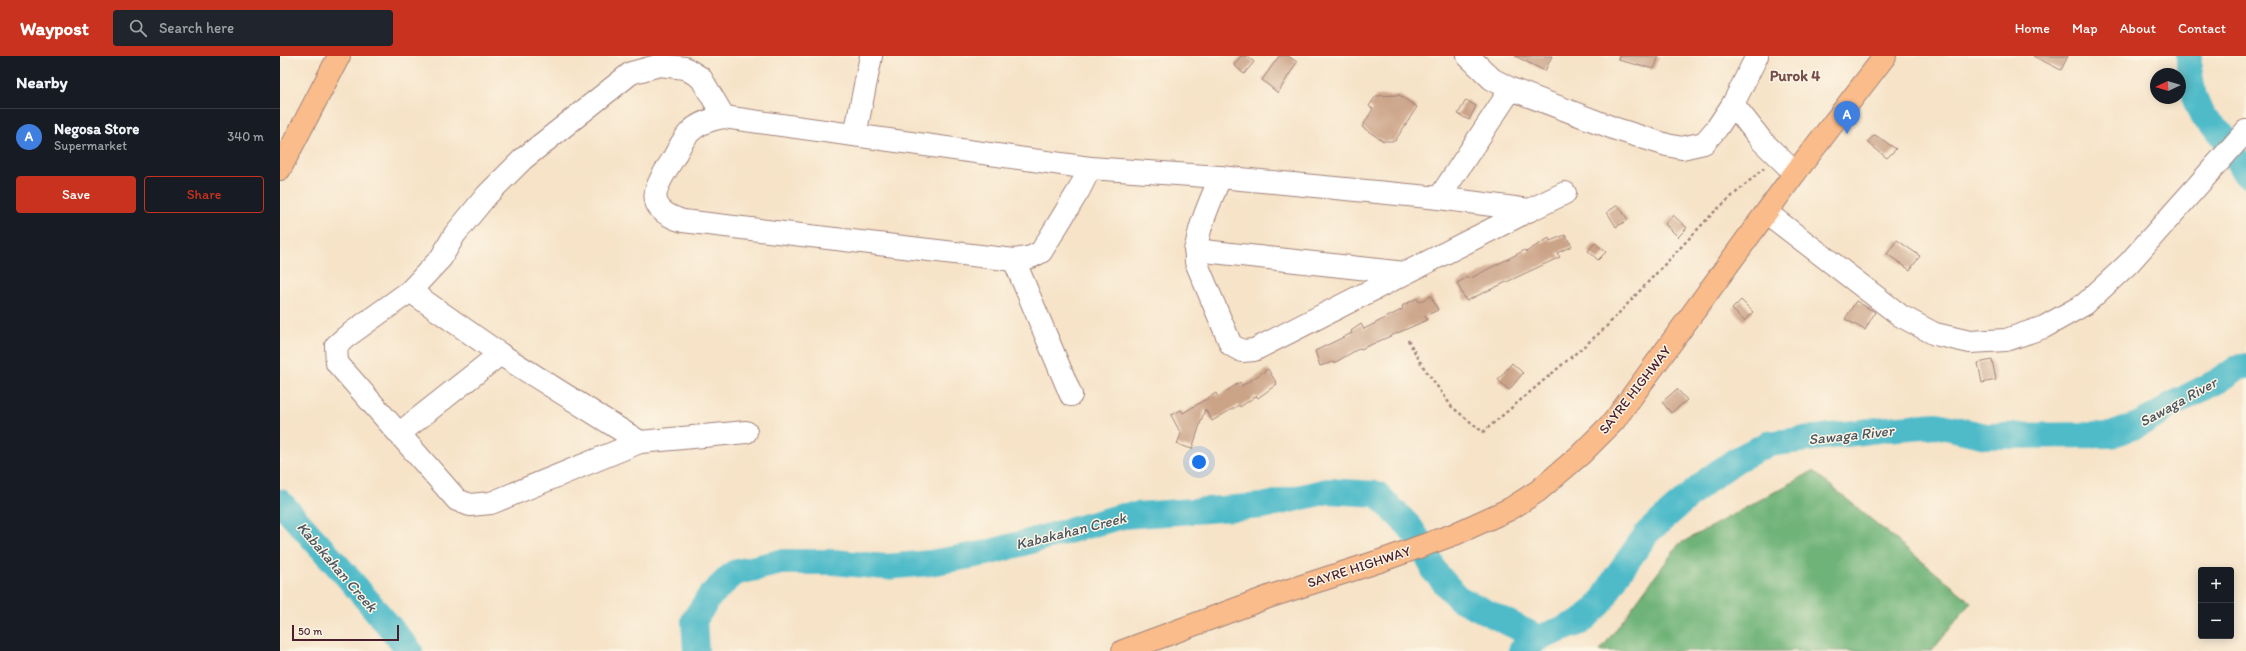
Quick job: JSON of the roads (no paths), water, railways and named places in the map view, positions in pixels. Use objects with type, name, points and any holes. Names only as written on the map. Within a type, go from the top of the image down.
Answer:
[{"type":"main road","points":[[280,169],[338,56]]},
{"type":"main road","name":"SAYRE HIGHWAY","points":[[1123,651],[1271,596],[1383,560],[1455,534],[1510,509],[1538,491],[1580,455],[1614,421],[1795,173],[1885,56]]},
{"type":"street","points":[[855,135],[872,56]]},
{"type":"street","points":[[1468,56],[1492,78],[1511,89],[1616,129],[1667,145],[1682,148],[1704,143],[1733,104],[1757,56]]},
{"type":"street","points":[[724,117],[701,78],[685,68],[660,65],[631,73],[523,159],[487,195],[456,234],[441,258],[410,291],[346,337],[336,346],[335,354],[337,363],[400,433],[457,500],[470,505],[479,506],[491,503],[640,442],[746,432]]},
{"type":"street","points":[[1439,198],[1511,89]]},
{"type":"street","points":[[1733,104],[1776,157],[1795,173]]},
{"type":"street","points":[[1090,168],[1079,190],[1041,252],[1031,257],[1014,260],[683,221],[667,216],[658,207],[654,194],[657,183],[691,130],[707,121],[724,117],[1090,168],[1220,177],[1439,198],[1530,210]]},
{"type":"street","points":[[1767,213],[1901,316],[1935,334],[1970,342],[2006,340],[2044,327],[2085,304],[2129,263],[2243,134]]},
{"type":"street","points":[[1220,177],[1195,250],[1196,262],[1223,330],[1231,345],[1242,351],[1254,350],[1565,193]]},
{"type":"street","points":[[1195,250],[1405,274]]},
{"type":"street","points":[[1014,260],[1071,395]]},
{"type":"street","points":[[410,291],[500,354],[640,442]]},
{"type":"street","points":[[400,433],[500,354]]},
{"type":"waterway","name":"Sawaga River","points":[[2189,56],[2189,68],[2194,97],[2202,116],[2221,133],[2246,175]]},
{"type":"waterway","name":"Sawaga River","points":[[1521,651],[1539,638],[1581,622],[1601,603],[1616,577],[1648,532],[1709,479],[1736,460],[1768,444],[1886,429],[1937,425],[1986,436],[2111,435],[2138,425],[2157,415],[2171,405],[2218,381],[2239,367],[2246,366]]},
{"type":"waterway","name":"Kabakahan Creek","points":[[696,651],[694,620],[710,596],[734,573],[781,562],[834,562],[885,567],[930,563],[987,553],[1123,516],[1263,506],[1328,491],[1377,494],[1410,527],[1424,548],[1435,572],[1458,598],[1539,638]]},
{"type":"waterway","name":"Kabakahan Creek","points":[[280,502],[346,575],[410,651]]},
{"type":"place","name":"Negosa Store","points":[[1847,134]]},
{"type":"district","name":"Purok 4","points":[[1795,76]]}]
